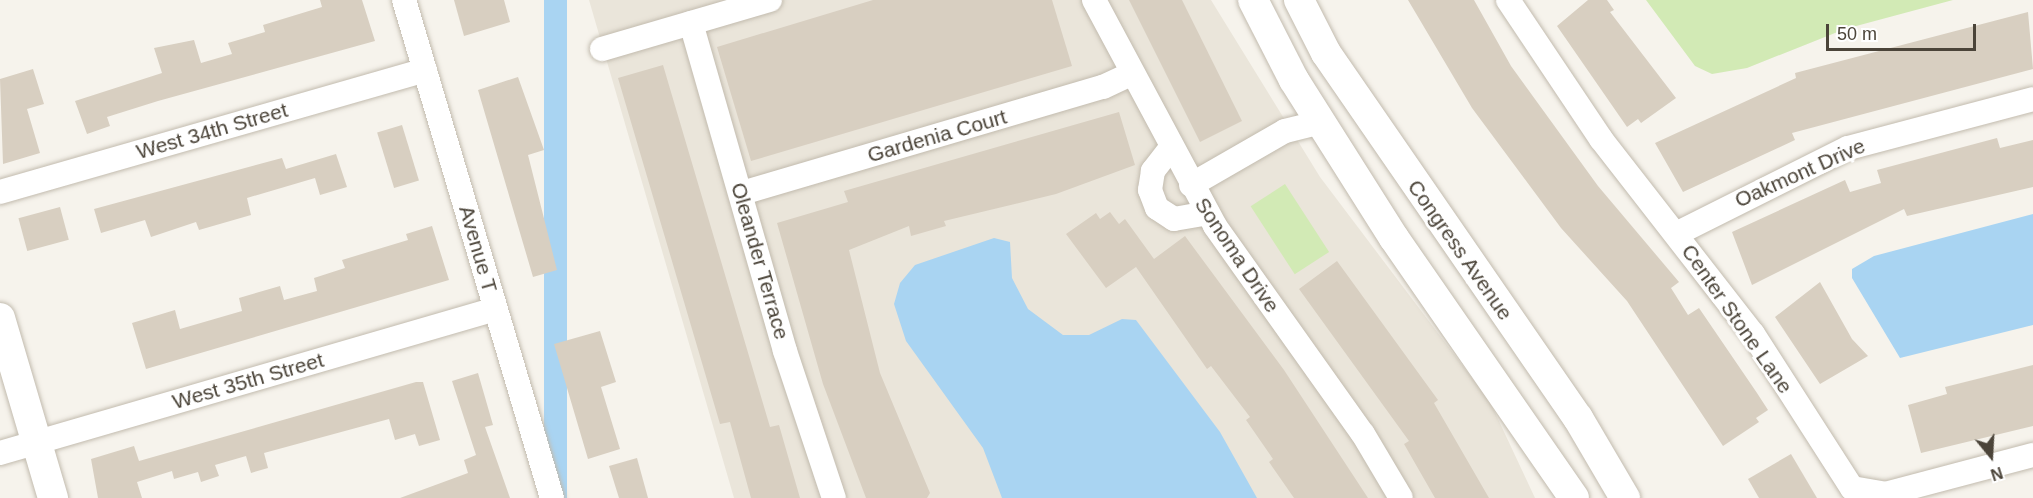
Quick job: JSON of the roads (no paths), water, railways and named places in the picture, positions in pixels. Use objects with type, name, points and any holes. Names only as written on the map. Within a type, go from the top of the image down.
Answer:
[{"type":"street","name":"Avenue T","points":[[404,0],[552,498]]},
{"type":"street","points":[[602,49],[770,0]]},
{"type":"street","name":"Sonoma Drive","points":[[1094,0],[1170,149],[1207,213],[1364,434],[1401,498]]},
{"type":"street","points":[[1253,0],[1320,122],[1574,498]]},
{"type":"street","name":"Congress Avenue","points":[[1299,0],[1326,53],[1411,180],[1578,418],[1625,498]]},
{"type":"street","name":"Center Stone Lane","points":[[1508,0],[1564,88],[1753,334],[1852,488],[1885,494],[2033,455]]},
{"type":"street","name":"Oleander Terrace","points":[[691,23],[834,498]]},
{"type":"street","name":"West 34th Street","points":[[0,192],[425,70]]},
{"type":"street","name":"Gardenia Court","points":[[742,194],[1104,87],[1131,74]]},
{"type":"street","name":"Oakmont Drive","points":[[1676,234],[1848,148],[2033,99]]},
{"type":"street","points":[[1191,185],[1285,131],[1320,122],[1347,128],[1411,180]]},
{"type":"street","points":[[1170,149],[1153,171],[1150,190],[1157,208],[1174,219],[1207,213]]},
{"type":"street","name":"West 35th Street","points":[[0,453],[496,309]]},
{"type":"street","points":[[0,318],[53,498]]},
{"type":"water","points":[[544,0],[567,0],[567,498],[544,498]]},
{"type":"water","points":[[2033,214],[2033,325],[1900,358],[1852,278],[1852,269],[1874,256]]},
{"type":"water","points":[[994,238],[1010,242],[1012,278],[1028,309],[1063,335],[1089,335],[1122,319],[1136,320],[1220,432],[1257,498],[1002,498],[983,448],[906,341],[894,304],[900,283],[915,265]]}]
